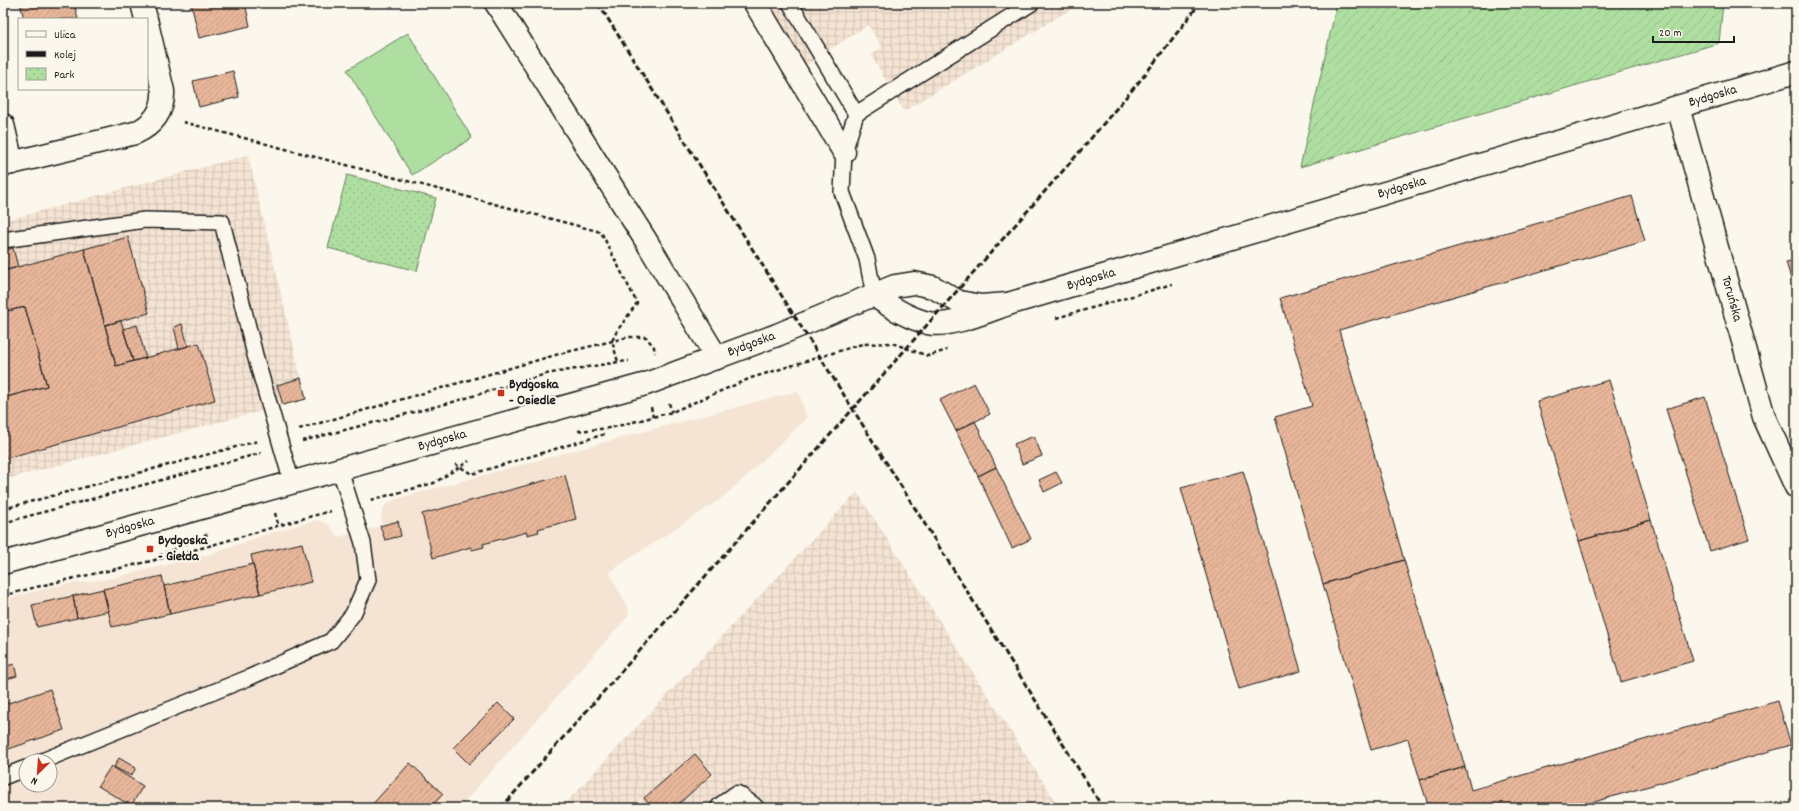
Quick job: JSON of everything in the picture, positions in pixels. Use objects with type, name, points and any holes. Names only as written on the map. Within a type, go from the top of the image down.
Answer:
[{"type":"street","points":[[142,3],[146,18]]},
{"type":"street","points":[[496,3],[640,232],[717,358]]},
{"type":"street","points":[[754,3],[844,152]]},
{"type":"street","points":[[3,125],[7,164],[135,133],[151,123],[158,115],[162,105],[163,91],[148,27]]},
{"type":"street","name":"Bydgoska","points":[[874,295],[896,310],[929,323],[953,322],[1008,304],[1796,72]]},
{"type":"street","name":"Toruńska","points":[[1678,107],[1764,417],[1796,487]]},
{"type":"street","name":"Bydgoska","points":[[3,563],[654,382],[895,286],[914,283],[933,287],[959,302],[981,306],[1008,304]]},
{"type":"street","points":[[722,808],[737,797],[752,808]]},
{"type":"lane","points":[[790,3],[856,114]]},
{"type":"lane","points":[[874,295],[867,258],[842,192],[844,152],[856,114],[1032,3]]},
{"type":"lane","points":[[3,240],[145,220],[222,222],[255,355],[292,483]]},
{"type":"lane","points":[[58,755],[248,678],[331,641],[354,614],[368,580],[363,543],[350,506],[340,470]]},
{"type":"lane","points":[[3,777],[18,771]]},
{"type":"path","points":[[158,115],[601,232],[637,304],[617,331],[612,341],[618,362]]},
{"type":"path","points":[[1049,320],[1106,304]]},
{"type":"path","points":[[3,523],[280,441],[327,420],[559,354],[629,337],[646,337],[654,347],[653,417]]},
{"type":"path","points":[[572,431],[610,428],[672,412],[751,378],[862,344],[892,343],[928,356],[949,349]]},
{"type":"path","points":[[3,509],[280,441],[453,402],[546,374],[618,362],[638,361],[654,382],[672,412]]},
{"type":"path","points":[[453,464],[460,466],[472,474],[605,434]]},
{"type":"path","points":[[3,596],[40,585],[159,558],[434,482],[474,458]]},
{"type":"path","points":[[268,515],[282,511]]},
{"type":"path","points":[[159,558],[214,531]]},
{"type":"shaded area","points":[[768,3],[1081,3],[904,111],[871,55],[882,47],[868,25],[806,65]]},
{"type":"shaded area","points":[[248,155],[306,399],[3,480],[3,221]]},
{"type":"shaded area","points":[[798,391],[807,418],[719,500],[609,572],[629,610],[628,616],[459,808],[3,808],[3,600],[55,586],[108,579],[215,553],[264,535],[317,520],[328,524],[338,537],[382,526],[381,517],[383,509],[388,503],[396,499]]},
{"type":"shaded area","points":[[857,492],[1060,808],[561,808]]},
{"type":"green space","points":[[1337,3],[1723,3],[1719,43],[1300,167]]},
{"type":"green space","points":[[408,33],[472,138],[412,175],[347,70]]},
{"type":"green space","points":[[347,175],[436,198],[417,271],[328,248]]},
{"type":"building","points":[[20,3],[74,3],[78,18],[24,18]]},
{"type":"building","points":[[191,3],[245,3],[250,26],[199,38]]},
{"type":"building","points":[[233,71],[239,97],[199,107],[193,81]]},
{"type":"building","points":[[1796,136],[1796,159],[1790,138]]},
{"type":"building","points":[[1632,196],[1645,241],[1339,330],[1404,560],[1323,584],[1275,417],[1312,406],[1280,298]]},
{"type":"building","points":[[128,237],[149,313],[105,325],[84,249]]},
{"type":"building","points":[[13,248],[18,267],[3,271],[3,251]]},
{"type":"building","points":[[84,249],[116,366],[199,343],[215,400],[3,459],[3,398],[47,386],[25,307],[3,312],[3,271]]},
{"type":"building","points":[[1796,260],[1796,295],[1786,262]]},
{"type":"building","points":[[25,307],[47,386],[3,398],[3,312]]},
{"type":"building","points":[[121,321],[133,361],[116,366],[105,325]]},
{"type":"building","points":[[182,324],[188,346],[179,349],[174,327]]},
{"type":"building","points":[[137,325],[146,358],[133,361],[123,329]]},
{"type":"building","points":[[301,378],[306,399],[283,405],[277,385]]},
{"type":"building","points":[[1609,380],[1651,520],[1579,541],[1537,401]]},
{"type":"building","points":[[974,383],[990,414],[956,431],[940,400]]},
{"type":"building","points":[[1705,397],[1749,539],[1710,551],[1666,409]]},
{"type":"building","points":[[975,421],[996,467],[978,476],[956,431]]},
{"type":"building","points":[[1034,436],[1042,456],[1022,464],[1014,444]]},
{"type":"building","points":[[996,467],[1031,539],[1012,548],[978,476]]},
{"type":"building","points":[[1243,471],[1301,671],[1239,689],[1181,488]]},
{"type":"building","points":[[1056,472],[1062,483],[1044,492],[1039,480]]},
{"type":"building","points":[[565,475],[576,519],[538,529],[539,532],[527,535],[527,532],[483,544],[484,547],[472,550],[471,547],[433,558],[422,514]]},
{"type":"building","points":[[1651,520],[1693,661],[1621,682],[1579,541]]},
{"type":"building","points":[[398,521],[401,536],[385,540],[380,526]]},
{"type":"building","points":[[302,543],[311,582],[260,594],[251,555]]},
{"type":"building","points":[[1404,560],[1465,767],[1420,780],[1408,739],[1371,750],[1323,584]]},
{"type":"building","points":[[253,564],[260,594],[170,614],[164,586]]},
{"type":"building","points":[[162,576],[170,614],[112,627],[103,589]]},
{"type":"building","points":[[103,589],[109,611],[77,618],[73,596]]},
{"type":"building","points":[[73,596],[77,618],[37,627],[32,605]]},
{"type":"building","points":[[14,664],[17,676],[3,680],[3,667]]},
{"type":"building","points":[[50,689],[64,730],[3,751],[3,705]]},
{"type":"building","points":[[1778,701],[1791,745],[1573,808],[1429,808],[1420,780],[1465,767],[1471,790]]},
{"type":"building","points":[[498,703],[514,719],[469,764],[453,748]]},
{"type":"building","points":[[695,754],[712,774],[674,808],[652,808],[644,798]]},
{"type":"building","points":[[119,758],[136,768],[131,776],[114,767]]},
{"type":"building","points":[[410,763],[443,794],[430,808],[369,808]]},
{"type":"building","points":[[111,766],[143,786],[131,806],[98,786]]},
{"type":"railway","points":[[598,3],[1103,808]]},
{"type":"railway","points":[[501,808],[1076,156],[1143,77],[1200,3]]},
{"type":"place","name":"Bydgoska - Osiedle","points":[[501,393]]},
{"type":"place","name":"Bydgoska - Giełda","points":[[150,549]]}]
